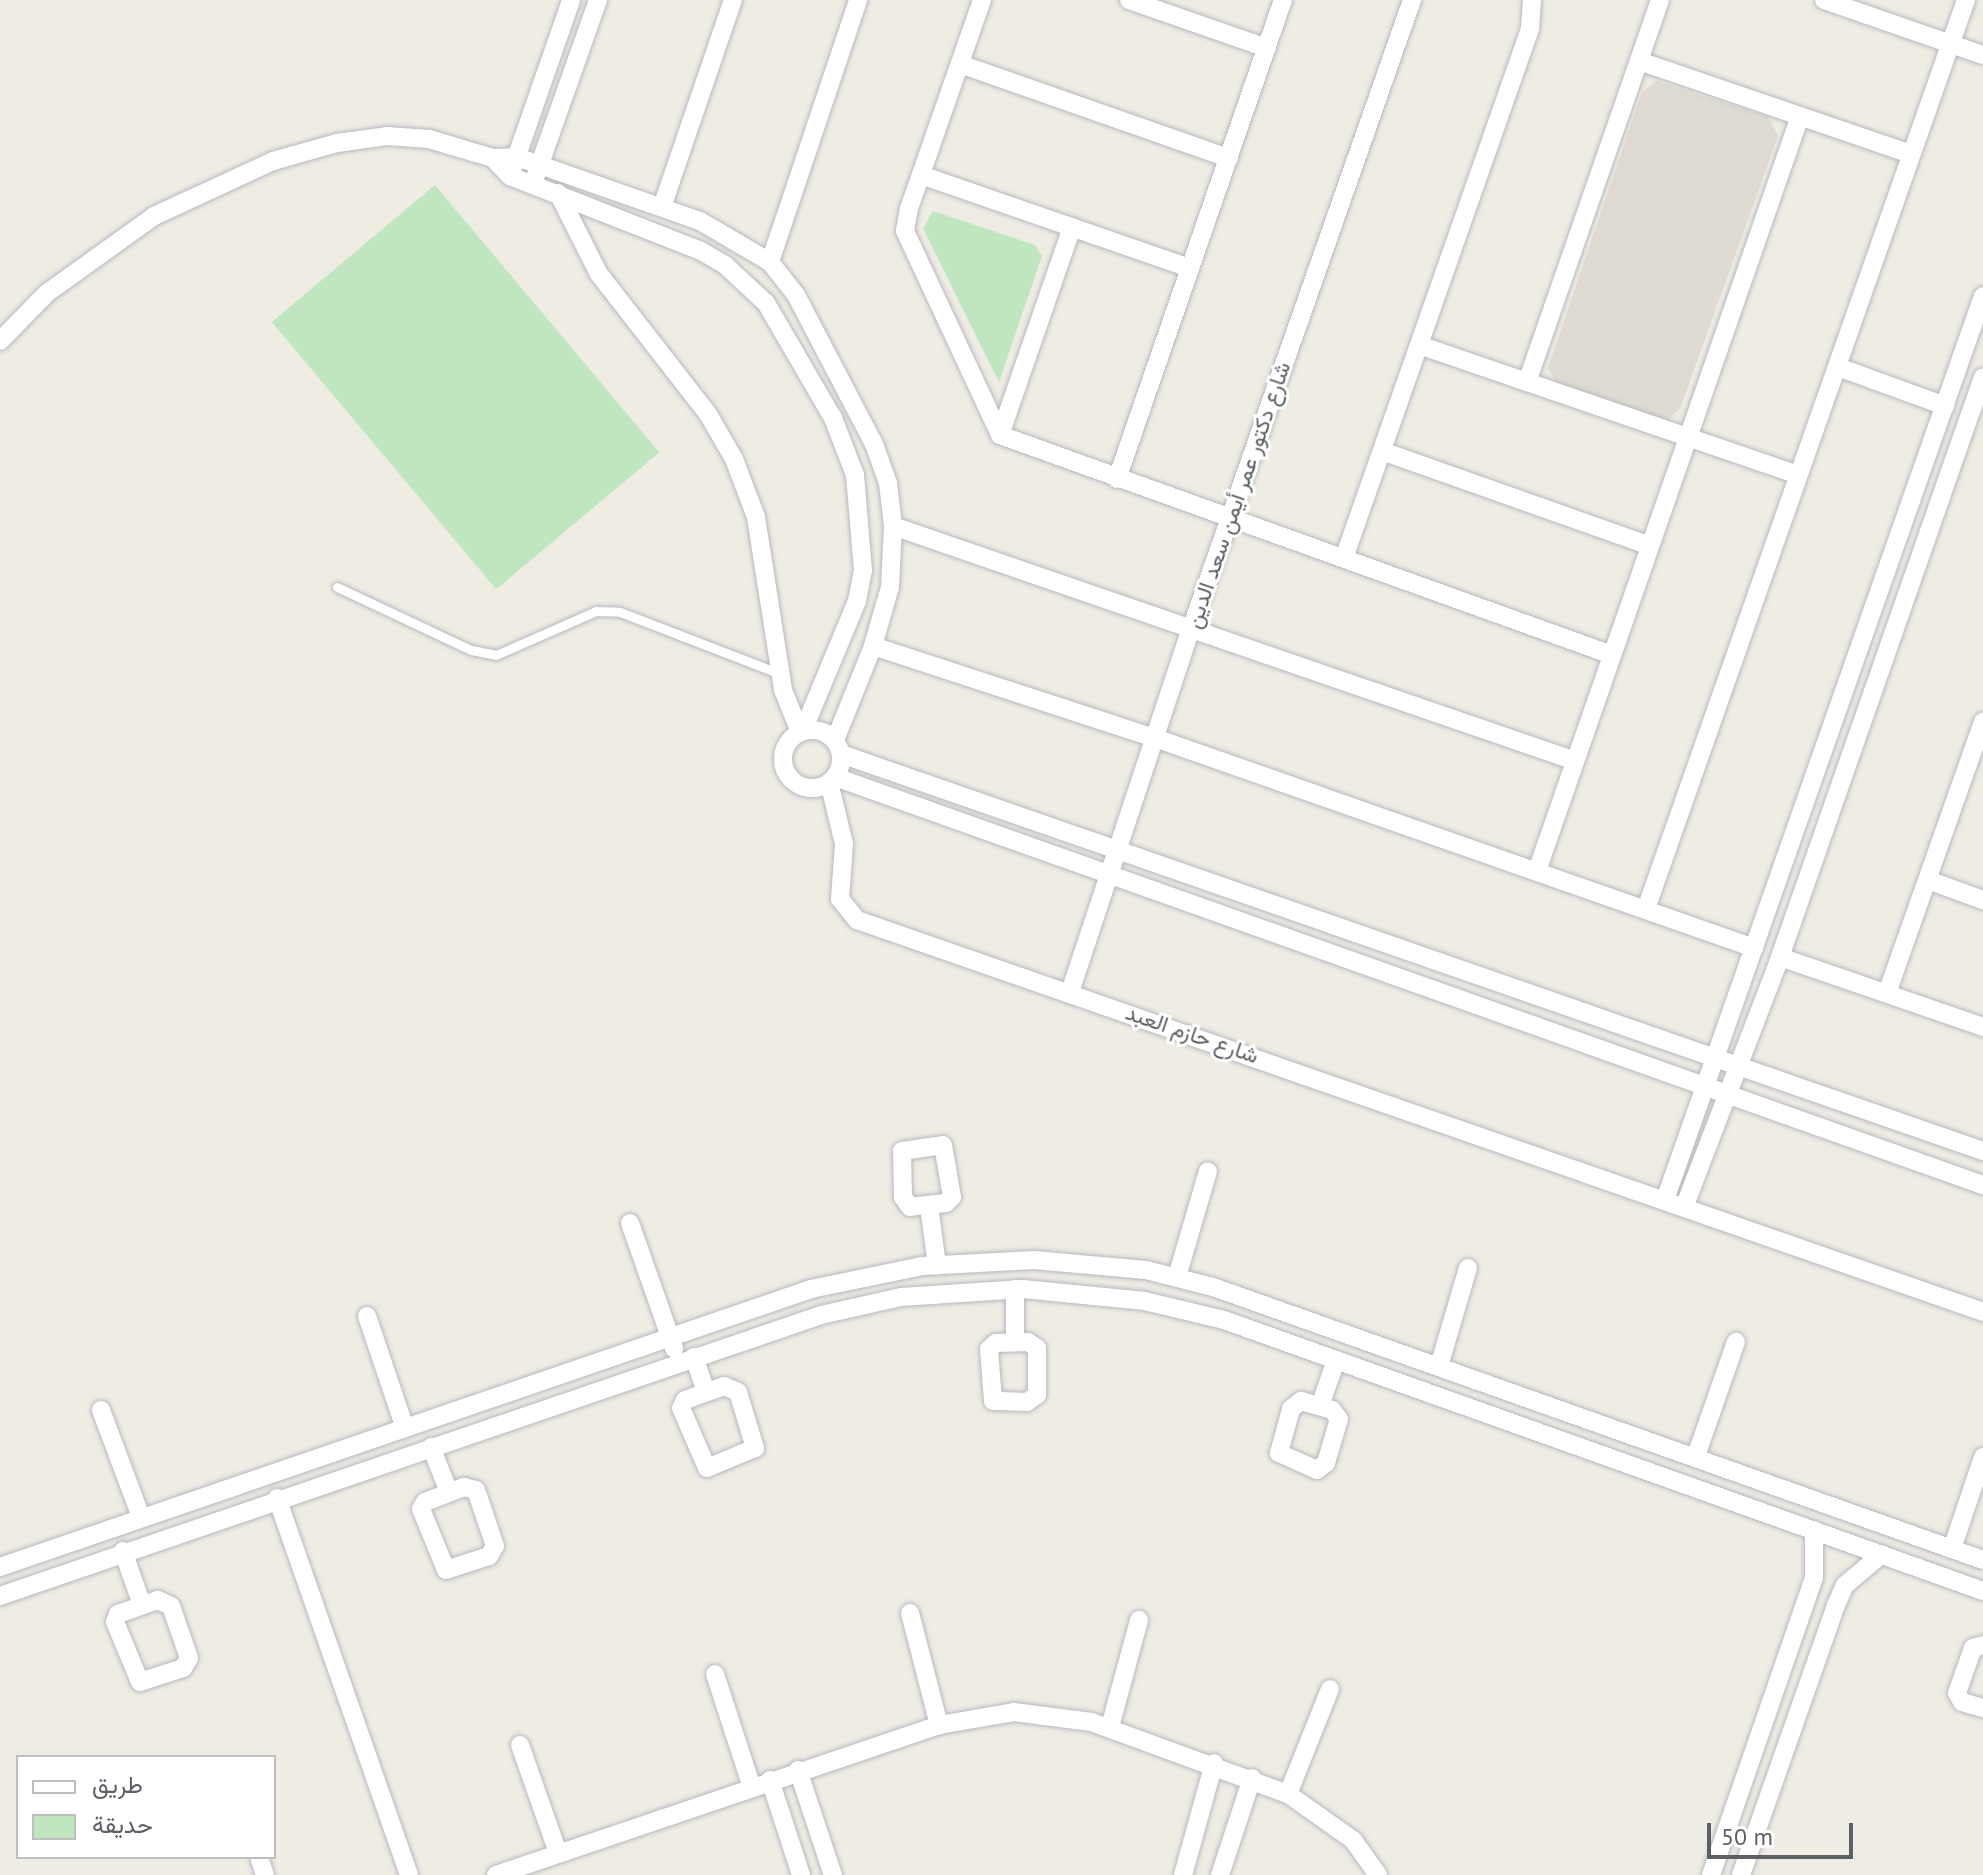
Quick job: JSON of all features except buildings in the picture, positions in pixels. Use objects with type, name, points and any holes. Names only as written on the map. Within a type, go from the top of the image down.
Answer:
[{"type":"street","points":[[510,176],[571,0]]},
{"type":"street","points":[[533,185],[598,0]]},
{"type":"street","points":[[662,207],[733,0]]},
{"type":"street","points":[[770,262],[858,0]]},
{"type":"street","points":[[982,0],[906,219],[908,242],[1000,435],[1612,655]]},
{"type":"street","points":[[1129,0],[1267,48]]},
{"type":"street","points":[[1117,479],[1283,0]]},
{"type":"street","name":"شارع دكتور عمر أيمن سعد الدين","points":[[1070,992],[1191,629],[1412,0]]},
{"type":"street","points":[[1344,558],[1530,29],[1532,0]]},
{"type":"street","points":[[1527,382],[1660,0]]},
{"type":"street","points":[[1824,0],[1849,4],[1983,55]]},
{"type":"street","points":[[1646,909],[1966,0]]},
{"type":"street","points":[[1639,61],[1911,154]]},
{"type":"street","points":[[960,64],[1229,158]]},
{"type":"street","points":[[1537,871],[1800,116]]},
{"type":"street","points":[[0,340],[47,293],[121,237],[212,185],[273,161],[387,136],[429,139],[493,158],[517,157],[662,207],[737,239],[770,262],[802,306],[874,444],[888,483],[893,526],[890,587],[838,747],[832,780]]},
{"type":"street","points":[[493,158],[510,176],[701,251],[747,283],[793,345],[845,445],[862,507],[863,570],[857,601],[801,731],[785,746],[787,775],[803,787],[832,780],[1109,874],[1983,1185]]},
{"type":"street","points":[[921,175],[1190,268]]},
{"type":"street","points":[[558,193],[599,274],[708,414],[734,459],[756,517],[781,674],[801,731]]},
{"type":"street","points":[[1000,435],[1072,227]]},
{"type":"street","points":[[1665,1200],[1983,296]]},
{"type":"street","points":[[1419,345],[1798,475]]},
{"type":"street","points":[[1838,367],[1945,406]]},
{"type":"street","points":[[1685,1205],[1736,1065],[1780,957],[1976,418],[1983,377]]},
{"type":"street","points":[[1382,451],[1650,546]]},
{"type":"street","points":[[893,526],[1575,761]]},
{"type":"street","points":[[873,646],[1155,738],[1754,948]]},
{"type":"street","points":[[1887,993],[1983,722]]},
{"type":"street","points":[[801,731],[814,729],[838,747],[1117,851],[1714,1061],[1736,1065],[1983,1151]]},
{"type":"street","name":"شارع حازم العبد","points":[[832,780],[842,833],[840,899],[845,912],[1983,1312]]},
{"type":"street","points":[[1928,880],[1983,900]]},
{"type":"street","points":[[1780,957],[1983,1027]]},
{"type":"street","points":[[1177,1277],[1208,1171]]},
{"type":"street","points":[[929,1206],[937,1265]]},
{"type":"street","points":[[630,1223],[670,1337],[706,1391]]},
{"type":"street","points":[[0,1567],[811,1289],[937,1265],[1072,1262],[1177,1277],[1440,1363],[1983,1560]]},
{"type":"street","points":[[1440,1363],[1468,1268]]},
{"type":"street","points":[[1015,1289],[1015,1342]]},
{"type":"street","points":[[0,1596],[123,1551],[687,1359],[861,1305],[942,1292],[1015,1289],[1145,1301],[1224,1320],[1983,1591]]},
{"type":"street","points":[[367,1316],[405,1428]]},
{"type":"street","points":[[1696,1456],[1736,1342]]},
{"type":"street","points":[[1320,1406],[1336,1360]]},
{"type":"street","points":[[728,1385],[736,1389],[755,1445],[749,1455],[707,1468],[681,1408],[685,1400],[706,1391],[728,1385]]},
{"type":"street","points":[[1536,1431],[1545,1402]]},
{"type":"street","points":[[101,1410],[141,1517]]},
{"type":"street","points":[[431,1447],[449,1492]]},
{"type":"street","points":[[1952,1549],[1983,1457]]},
{"type":"street","points":[[468,1486],[476,1490],[495,1546],[489,1556],[446,1570],[421,1509],[425,1502],[449,1492],[468,1486]]},
{"type":"street","points":[[277,1498],[409,1875]]},
{"type":"street","points":[[1711,1875],[1814,1577],[1814,1530]]},
{"type":"street","points":[[123,1551],[142,1605]]},
{"type":"street","points":[[1741,1875],[1836,1605],[1845,1585],[1882,1554]]},
{"type":"street","points":[[162,1599],[169,1602],[189,1658],[183,1668],[140,1682],[115,1622],[118,1614],[142,1605],[162,1599]]},
{"type":"street","points":[[910,1613],[939,1725]]},
{"type":"street","points":[[1110,1727],[1139,1620]]},
{"type":"street","points":[[1983,1645],[1973,1648],[1957,1693],[1962,1702],[1983,1708]]},
{"type":"street","points":[[715,1674],[751,1785]]},
{"type":"street","points":[[1288,1794],[1330,1689]]},
{"type":"street","points":[[499,1875],[533,1869],[558,1853],[751,1785],[939,1725],[1014,1712],[1066,1716],[1110,1727],[1214,1763],[1288,1794],[1353,1840],[1378,1875]]},
{"type":"street","points":[[520,1745],[558,1853]]},
{"type":"street","points":[[1183,1875],[1214,1763]]},
{"type":"street","points":[[798,1770],[833,1875]]},
{"type":"street","points":[[1746,1771],[1775,1780]]},
{"type":"street","points":[[1220,1875],[1252,1778]]},
{"type":"street","points":[[770,1780],[801,1875]]},
{"type":"lane","points":[[337,587],[471,650],[496,655],[522,648],[596,611],[620,612],[781,674]]},
{"type":"shaded area","points":[[1657,81],[1768,117],[1778,136],[1680,409],[1667,420],[1556,383],[1548,368],[1642,92]]},
{"type":"green space","points":[[435,185],[659,452],[496,589],[272,322]]},
{"type":"green space","points":[[933,211],[1035,245],[1042,256],[999,382],[923,229]]}]
